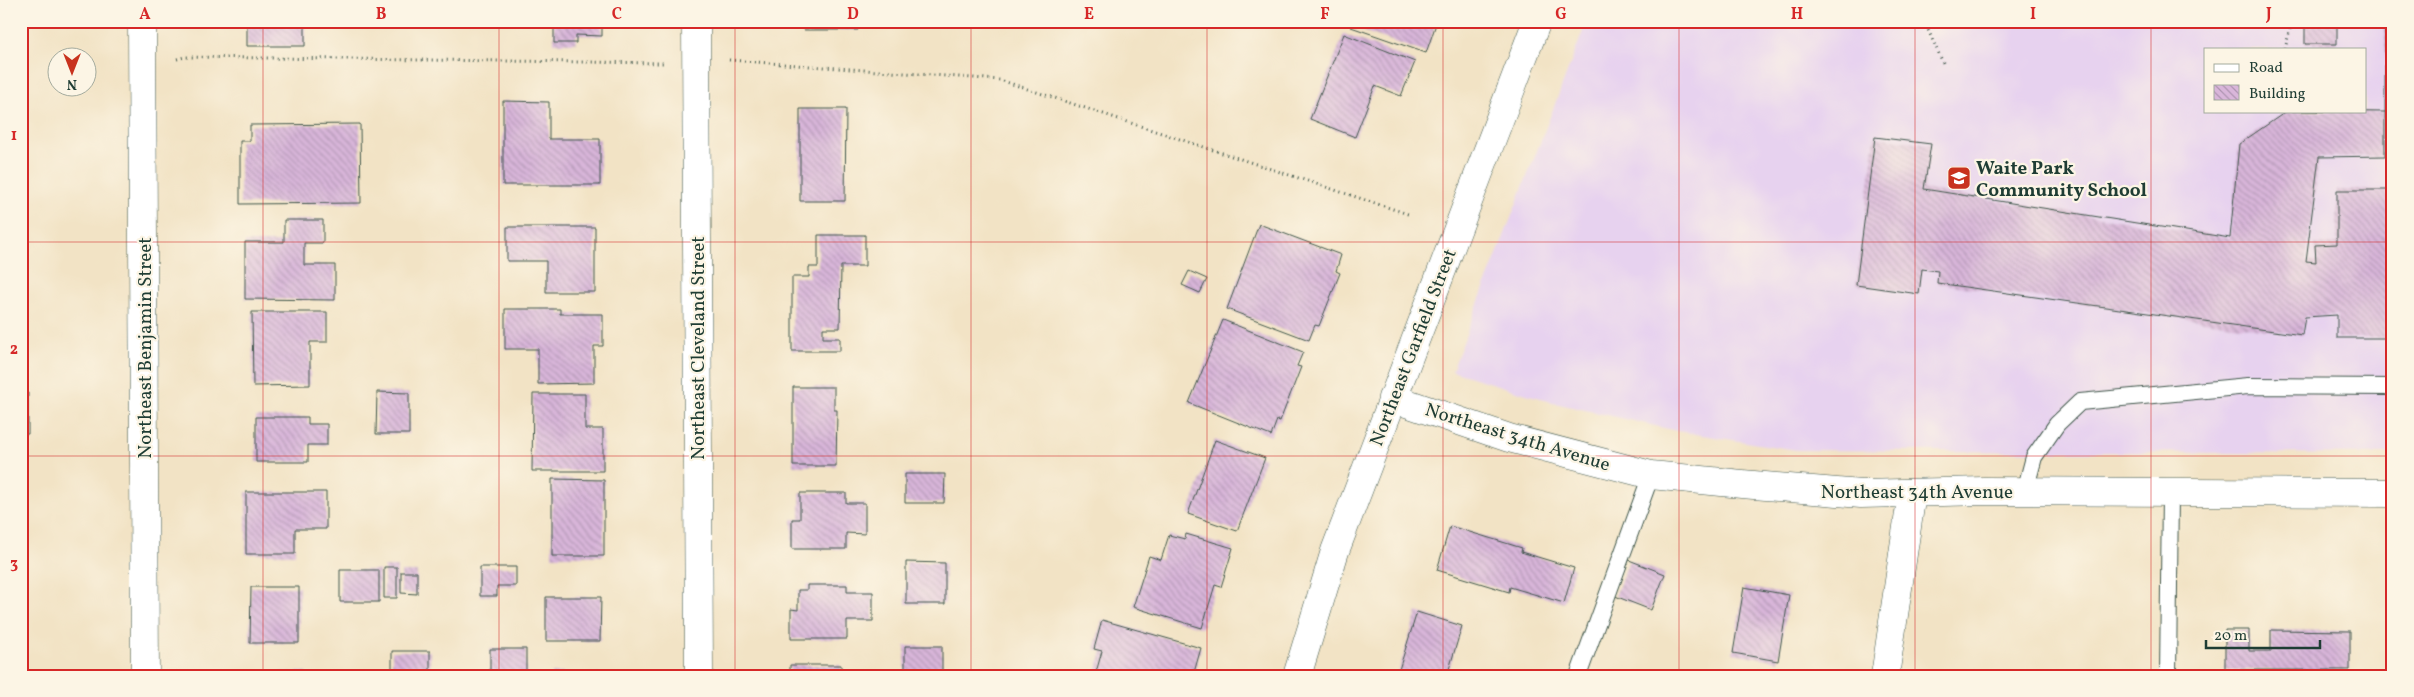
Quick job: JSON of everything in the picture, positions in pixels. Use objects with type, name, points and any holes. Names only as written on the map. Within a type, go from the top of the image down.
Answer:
[{"type":"street","name":"Northeast Benjamin Street","points":[[142,21],[145,676]]},
{"type":"street","name":"Northeast Cleveland Street","points":[[696,21],[699,676]]},
{"type":"street","name":"Northeast Garfield Street","points":[[1297,676],[1335,552],[1536,21]]},
{"type":"street","name":"Northeast 34th Avenue","points":[[1392,398],[1509,438],[1651,475],[1852,493],[2025,491],[2393,493]]},
{"type":"street","points":[[1885,676],[1912,493]]},
{"type":"lane","points":[[2025,491],[2034,457],[2057,424],[2080,402],[2248,386],[2393,387]]},
{"type":"lane","points":[[1578,676],[1651,475]]},
{"type":"lane","points":[[2168,676],[2170,492]]},
{"type":"path","points":[[1924,21],[1944,65]]},
{"type":"path","points":[[2284,48],[2292,21]]},
{"type":"path","points":[[142,67],[185,57],[656,64],[695,60],[739,60],[1000,80],[1411,215]]},
{"type":"shaded area","name":"Waite Park Community School","points":[[1587,21],[2393,21],[2393,454],[1796,450],[1677,431],[1559,404],[1452,371]]},
{"type":"building","points":[[247,21],[305,21],[305,46],[247,46]]},
{"type":"building","points":[[554,21],[602,21],[602,36],[576,35],[576,43],[554,43]]},
{"type":"building","points":[[804,21],[858,21],[858,30],[804,30]]},
{"type":"building","points":[[1353,21],[1437,21],[1426,53],[1351,27]]},
{"type":"building","points":[[2305,21],[2337,21],[2337,44],[2305,44]]},
{"type":"building","points":[[2385,21],[2393,21],[2393,112],[2385,112]]},
{"type":"building","points":[[21,30],[24,30],[24,83],[21,83]]},
{"type":"building","points":[[1344,34],[1415,62],[1401,96],[1375,86],[1355,137],[1310,119]]},
{"type":"building","points":[[503,101],[549,102],[549,139],[600,139],[600,185],[503,185]]},
{"type":"building","points":[[800,109],[846,109],[845,201],[800,201]]},
{"type":"building","points":[[2286,112],[2385,112],[2385,156],[2319,157],[2306,261],[2316,262],[2315,245],[2337,244],[2337,190],[2393,190],[2393,338],[2337,338],[2337,315],[2305,317],[2302,335],[1937,283],[1938,271],[1922,269],[1919,294],[1856,285],[1875,137],[1931,144],[1924,189],[2230,238],[2239,144]]},
{"type":"building","points":[[360,124],[361,203],[240,204],[240,141],[250,141],[250,125]]},
{"type":"building","points":[[284,220],[323,220],[323,243],[304,243],[304,265],[335,265],[335,300],[245,299],[245,242],[284,242]]},
{"type":"building","points":[[1259,224],[1341,255],[1336,271],[1340,273],[1319,326],[1315,325],[1309,340],[1227,309]]},
{"type":"building","points":[[507,227],[595,227],[595,292],[546,292],[546,261],[507,261]]},
{"type":"building","points":[[818,235],[865,235],[865,266],[841,266],[840,328],[823,328],[823,338],[840,338],[840,351],[792,351],[792,277],[809,277],[809,267],[818,267]]},
{"type":"building","points":[[21,242],[25,242],[25,324],[21,324]]},
{"type":"building","points":[[1189,271],[1207,279],[1200,293],[1182,285]]},
{"type":"building","points":[[505,309],[560,309],[560,314],[603,314],[603,346],[594,346],[594,383],[538,384],[538,349],[505,349]]},
{"type":"building","points":[[252,312],[327,312],[327,342],[310,342],[310,385],[253,386]]},
{"type":"building","points":[[1223,320],[1303,352],[1297,366],[1301,367],[1280,421],[1277,420],[1271,436],[1189,403]]},
{"type":"building","points":[[793,387],[834,387],[834,410],[837,410],[836,466],[793,466]]},
{"type":"building","points":[[377,392],[409,393],[409,434],[376,434]]},
{"type":"building","points":[[21,393],[28,393],[28,434],[21,434]]},
{"type":"building","points":[[533,394],[585,394],[585,429],[603,429],[603,471],[532,471]]},
{"type":"building","points":[[256,417],[308,417],[308,424],[327,424],[327,445],[308,445],[308,462],[256,462]]},
{"type":"building","points":[[1215,440],[1265,458],[1237,531],[1188,514]]},
{"type":"building","points":[[905,474],[945,474],[944,503],[905,503]]},
{"type":"building","points":[[552,479],[604,480],[604,556],[552,556]]},
{"type":"building","points":[[246,492],[326,492],[326,529],[295,529],[295,554],[246,554]]},
{"type":"building","points":[[800,493],[846,493],[846,503],[865,503],[865,534],[846,533],[846,549],[792,549],[792,519],[800,519]]},
{"type":"building","points":[[1450,526],[1522,548],[1521,552],[1574,568],[1564,603],[1510,587],[1509,592],[1437,570]]},
{"type":"building","points":[[1186,534],[1233,548],[1221,587],[1215,585],[1202,628],[1133,607],[1149,556],[1161,560],[1169,535],[1185,539]]},
{"type":"building","points":[[1629,560],[1665,574],[1651,610],[1615,596]]},
{"type":"building","points":[[906,562],[945,563],[945,604],[906,604]]},
{"type":"building","points":[[384,567],[397,567],[397,598],[384,598]]},
{"type":"building","points":[[480,567],[516,567],[516,586],[497,586],[497,596],[480,596]]},
{"type":"building","points":[[340,570],[379,570],[379,602],[340,602]]},
{"type":"building","points":[[401,572],[417,572],[417,594],[401,593]]},
{"type":"building","points":[[807,585],[847,585],[847,592],[873,592],[873,621],[847,621],[847,639],[791,639],[791,609],[798,610],[798,590],[807,590]]},
{"type":"building","points":[[251,587],[299,587],[299,643],[250,643]]},
{"type":"building","points":[[1744,587],[1789,595],[1778,661],[1733,653]]},
{"type":"building","points":[[546,597],[601,597],[600,641],[546,641]]},
{"type":"building","points":[[1417,612],[1462,626],[1447,676],[1397,676]]},
{"type":"building","points":[[1102,620],[1201,648],[1193,676],[1095,676],[1102,651],[1094,649]]},
{"type":"building","points":[[2225,630],[2249,630],[2249,651],[2271,651],[2271,630],[2350,631],[2350,670],[2225,670]]},
{"type":"building","points":[[905,646],[942,646],[942,676],[905,676]]},
{"type":"building","points":[[490,649],[526,649],[526,676],[490,676]]},
{"type":"building","points":[[392,651],[430,651],[430,676],[392,676]]},
{"type":"building","points":[[790,665],[841,665],[841,676],[790,676]]},
{"type":"building","points":[[250,672],[306,672],[306,676],[250,676]]},
{"type":"building","points":[[552,673],[599,674],[599,676],[552,676]]},
{"type":"place","name":"Waite Park Community School","points":[[1959,178]]}]
